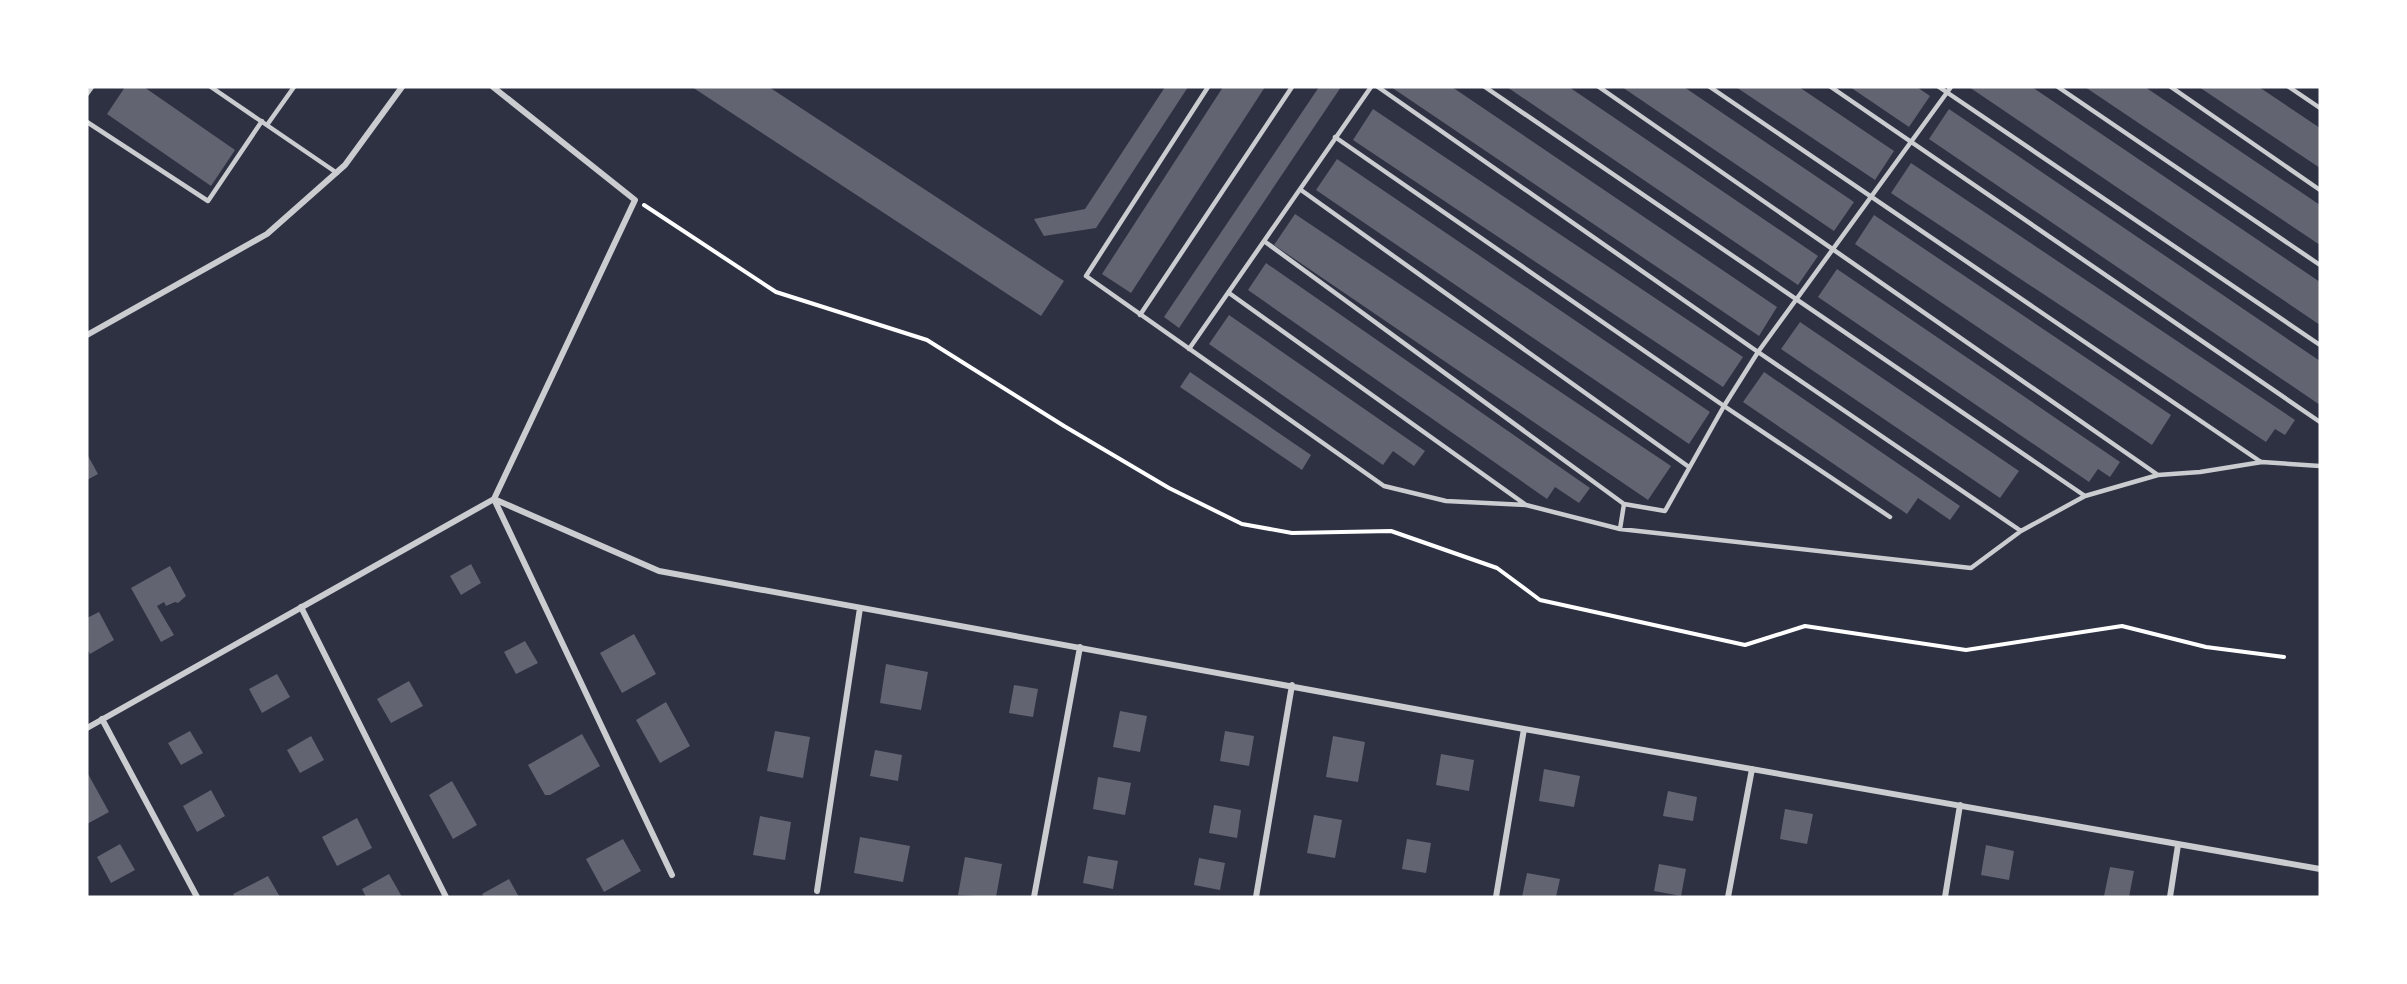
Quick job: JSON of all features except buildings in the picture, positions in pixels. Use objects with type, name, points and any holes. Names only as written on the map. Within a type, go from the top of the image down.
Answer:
[{"type":"street","points":[[87,335],[267,234],[345,165],[402,87]]},
{"type":"street","points":[[87,728],[494,499],[635,200],[493,87]]},
{"type":"street","points":[[494,499],[659,571],[1524,729],[2320,869]]},
{"type":"street","points":[[494,499],[672,875]]},
{"type":"street","points":[[301,607],[446,897]]},
{"type":"street","points":[[817,891],[860,608]]},
{"type":"street","points":[[1034,897],[1080,647]]},
{"type":"street","points":[[1256,897],[1292,685]]},
{"type":"street","points":[[102,719],[197,897]]},
{"type":"street","points":[[1496,897],[1524,729]]},
{"type":"street","points":[[1728,897],[1752,769]]},
{"type":"street","points":[[1944,897],[1960,805]]},
{"type":"street","points":[[2170,897],[2178,845]]},
{"type":"lane","points":[[87,94],[92,87]]},
{"type":"lane","points":[[211,87],[337,173]]},
{"type":"lane","points":[[267,125],[294,87]]},
{"type":"lane","points":[[1208,87],[1086,276],[1384,486],[1446,501],[1526,505],[1620,529],[1971,568],[2021,531],[2085,496],[2158,475],[2199,472],[2262,462],[2320,465]]},
{"type":"lane","points":[[1140,315],[1292,87]]},
{"type":"lane","points":[[1189,349],[1371,87]]},
{"type":"lane","points":[[1378,87],[1758,352],[2021,531]]},
{"type":"lane","points":[[1485,87],[2085,496]]},
{"type":"lane","points":[[1599,87],[2158,475]]},
{"type":"lane","points":[[1710,87],[2262,462]]},
{"type":"lane","points":[[1831,87],[2320,422]]},
{"type":"lane","points":[[1939,87],[2320,345]]},
{"type":"lane","points":[[1264,241],[1624,504],[1665,511],[1724,406],[1758,352],[1951,87]]},
{"type":"lane","points":[[2058,87],[2320,265]]},
{"type":"lane","points":[[2171,87],[2320,190]]},
{"type":"lane","points":[[2289,87],[2320,108]]},
{"type":"lane","points":[[87,122],[208,201],[262,122]]},
{"type":"lane","points":[[1335,137],[1724,406],[1890,517]]},
{"type":"lane","points":[[1301,190],[1689,467]]},
{"type":"lane","points":[[1229,293],[1526,505]]},
{"type":"lane","points":[[1620,529],[1624,504]]}]
